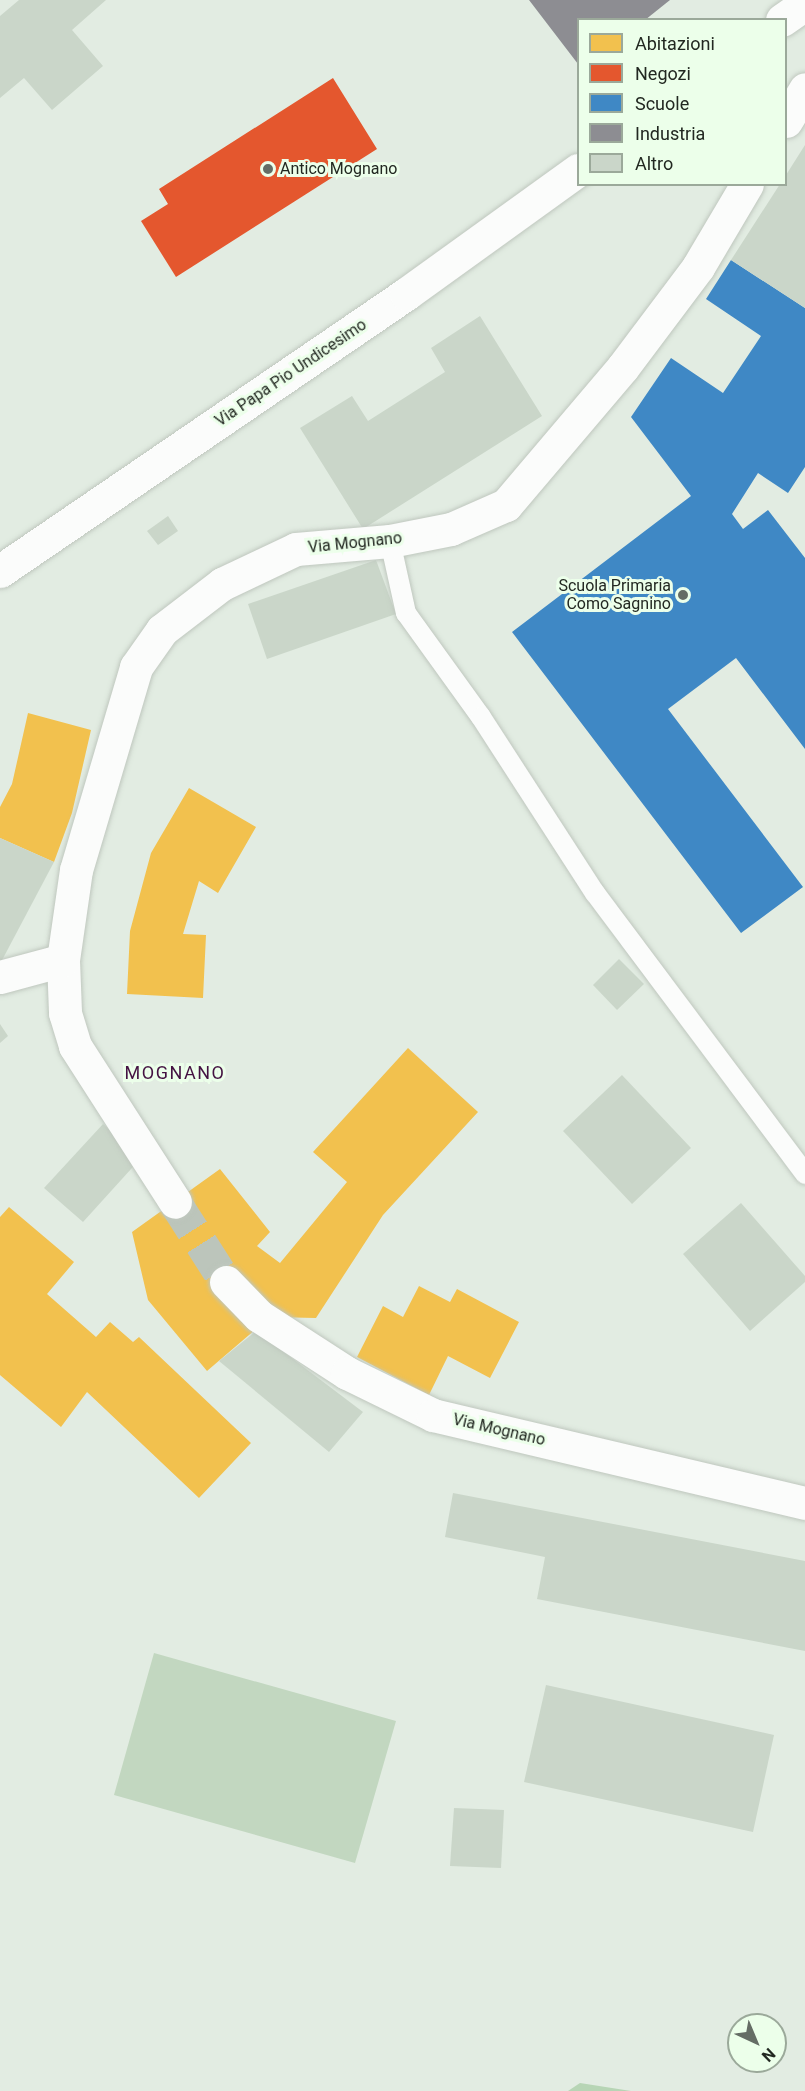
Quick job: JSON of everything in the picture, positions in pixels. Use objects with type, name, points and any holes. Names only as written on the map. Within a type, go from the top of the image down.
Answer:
[{"type":"street","points":[[785,18],[805,4]]},
{"type":"street","points":[[787,119],[805,89]]},
{"type":"street","name":"Via Papa Pio Undicesimo","points":[[0,571],[406,294],[577,171]]},
{"type":"street","name":"Via Mognano","points":[[175,1202],[75,1046],[65,1013],[63,960],[76,870],[136,667],[162,630],[222,584],[296,549],[390,541],[451,529],[506,504],[623,367],[698,267],[746,186]]},
{"type":"street","points":[[0,977],[63,960]]},
{"type":"street","name":"Via Mognano","points":[[226,1282],[259,1316],[347,1373],[433,1415],[805,1503]]},
{"type":"lane","points":[[390,541],[406,612],[481,717],[595,893],[805,1174]]},
{"type":"green space","points":[[154,1653],[396,1721],[355,1863],[114,1795]]},
{"type":"green space","points":[[580,2083],[631,2091],[568,2091]]},
{"type":"building: Abitazioni","points":[[28,713],[91,730],[72,813],[54,862],[0,838],[0,807],[12,784]]},
{"type":"building: Abitazioni","points":[[189,788],[256,827],[218,893],[199,881],[183,934],[206,935],[203,998],[127,994],[130,931],[151,853]]},
{"type":"building: Abitazioni","points":[[408,1048],[478,1112],[383,1215],[316,1318],[270,1317],[207,1371],[148,1300],[132,1232],[220,1169],[270,1232],[257,1246],[280,1263],[347,1182],[313,1152]]},
{"type":"building: Abitazioni","points":[[9,1207],[74,1262],[47,1294],[96,1337],[110,1322],[133,1342],[139,1337],[251,1443],[199,1498],[87,1392],[61,1427],[0,1375],[0,1217]]},
{"type":"building: Abitazioni","points":[[419,1286],[450,1302],[457,1289],[519,1322],[490,1378],[448,1356],[429,1395],[357,1357],[383,1306],[403,1317]]},
{"type":"building: Negozi","name":"Antico Mognano","points":[[333,78],[377,149],[176,277],[141,221],[168,204],[159,189]]},
{"type":"building: Scuole","name":"Scuola Primaria Como Sagnino","points":[[731,260],[805,308],[805,467],[788,493],[758,473],[732,514],[743,529],[768,510],[805,558],[805,749],[736,658],[668,709],[803,887],[741,933],[512,632],[691,496],[631,417],[671,358],[723,393],[761,336],[706,299]]},
{"type":"building: Industria","points":[[529,0],[670,0],[648,18],[577,18],[577,63]]},
{"type":"building: Altro","points":[[19,0],[106,0],[72,30],[103,66],[52,110],[24,78],[0,98],[0,16]]},
{"type":"building: Altro","points":[[805,145],[805,308],[731,260],[779,186],[787,186],[787,173]]},
{"type":"building: Altro","points":[[480,316],[542,416],[363,529],[300,428],[352,396],[368,421],[445,372],[431,348]]},
{"type":"building: Altro","points":[[168,516],[178,531],[158,545],[147,531]]},
{"type":"building: Altro","points":[[376,560],[396,614],[267,659],[248,604]]},
{"type":"building: Altro","points":[[0,838],[54,862],[0,964]]},
{"type":"building: Altro","points":[[619,959],[644,984],[617,1010],[593,985]]},
{"type":"building: Altro","points":[[0,1024],[8,1036],[0,1043]]},
{"type":"building: Altro","points":[[622,1075],[691,1148],[632,1204],[563,1131]]},
{"type":"building: Altro","points":[[103,1124],[141,1158],[83,1222],[44,1188]]},
{"type":"building: Altro","points":[[741,1203],[805,1276],[805,1282],[750,1331],[683,1254]]},
{"type":"building: Altro","points":[[256,1331],[363,1412],[329,1452],[219,1361]]},
{"type":"building: Altro","points":[[453,1493],[805,1561],[805,1651],[537,1599],[545,1557],[445,1537]]},
{"type":"building: Altro","points":[[546,1685],[774,1735],[753,1832],[524,1782]]},
{"type":"building: Altro","points":[[454,1808],[504,1810],[501,1868],[450,1866]]},
{"type":"tunnel","points":[[175,1202],[226,1282]]},
{"type":"place","name":"Antico Mognano","points":[[268,169]]},
{"type":"place","name":"Scuola Primaria Como Sagnino","points":[[683,595]]},
{"type":"district","name":"MOGNANO","points":[[175,1073]]}]
